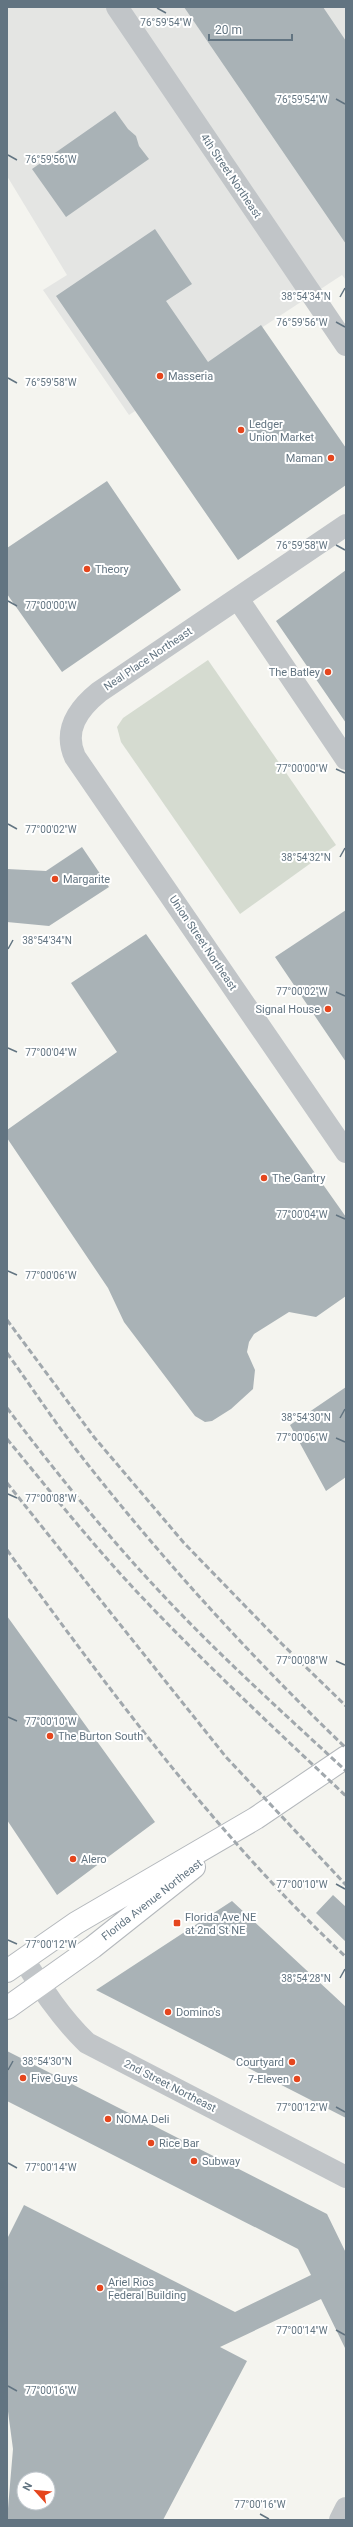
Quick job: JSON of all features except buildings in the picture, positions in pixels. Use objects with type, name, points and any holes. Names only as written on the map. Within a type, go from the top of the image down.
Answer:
[{"type":"main road","name":"Florida Avenue Northeast","points":[[15,1965],[76,1923],[256,1818],[346,1757]]},
{"type":"main road","name":"Florida Avenue Northeast","points":[[7,2008],[93,1947],[256,1818]]},
{"type":"street","name":"4th Street Northeast","points":[[117,7],[346,345]]},
{"type":"street","name":"Neal Place Northeast","points":[[71,730],[77,715],[94,696],[346,525]]},
{"type":"street","points":[[238,599],[346,758]]},
{"type":"street","name":"Union Street Northeast","points":[[71,730],[71,744],[75,757],[346,1152]]},
{"type":"street","name":"2nd Street Northeast","points":[[15,1965],[39,1985],[69,2026],[87,2043],[346,2177]]},
{"type":"street","points":[[340,2520],[346,2508]]},
{"type":"shaded area","points":[[7,7],[346,7],[346,280],[342,275],[129,415],[43,290],[67,275],[7,176]]},
{"type":"shaded area","points":[[208,660],[336,845],[240,914],[121,742],[117,727],[123,718]]},
{"type":"railway","points":[[7,1320],[94,1437],[184,1543],[281,1643],[346,1706]]},
{"type":"railway","points":[[7,1353],[78,1452],[141,1530],[241,1642],[346,1748]]},
{"type":"railway","points":[[7,1408],[90,1513],[156,1588],[261,1693],[346,1771]]},
{"type":"railway","points":[[7,1439],[138,1593],[215,1671],[346,1796]]},
{"type":"railway","points":[[7,1483],[226,1757],[346,1885]]},
{"type":"railway","points":[[7,1550],[126,1710],[209,1812],[298,1910],[346,1957]]},
{"type":"place","name":"Masseria","points":[[160,376]]},
{"type":"place","name":"Ledger Union Market","points":[[241,430]]},
{"type":"place","name":"Maman","points":[[331,458]]},
{"type":"place","name":"Theory","points":[[87,569]]},
{"type":"place","name":"The Batley","points":[[328,672]]},
{"type":"place","name":"Margarite","points":[[55,879]]},
{"type":"place","name":"Signal House","points":[[328,1009]]},
{"type":"place","name":"The Gantry","points":[[264,1178]]},
{"type":"place","name":"The Burton South","points":[[50,1736]]},
{"type":"place","name":"Alero","points":[[73,1859]]},
{"type":"place","name":"Florida Ave NE at 2nd St NE","points":[[177,1923]]},
{"type":"place","name":"Domino's","points":[[168,2012]]},
{"type":"place","name":"Courtyard","points":[[292,2062]]},
{"type":"place","name":"Five Guys","points":[[23,2078]]},
{"type":"place","name":"7-Eleven","points":[[297,2079]]},
{"type":"place","name":"NOMA Deli","points":[[108,2119]]},
{"type":"place","name":"Rice Bar","points":[[151,2143]]},
{"type":"place","name":"Subway","points":[[194,2161]]},
{"type":"place","name":"Ariel Rios Federal Building","points":[[100,2288]]}]
